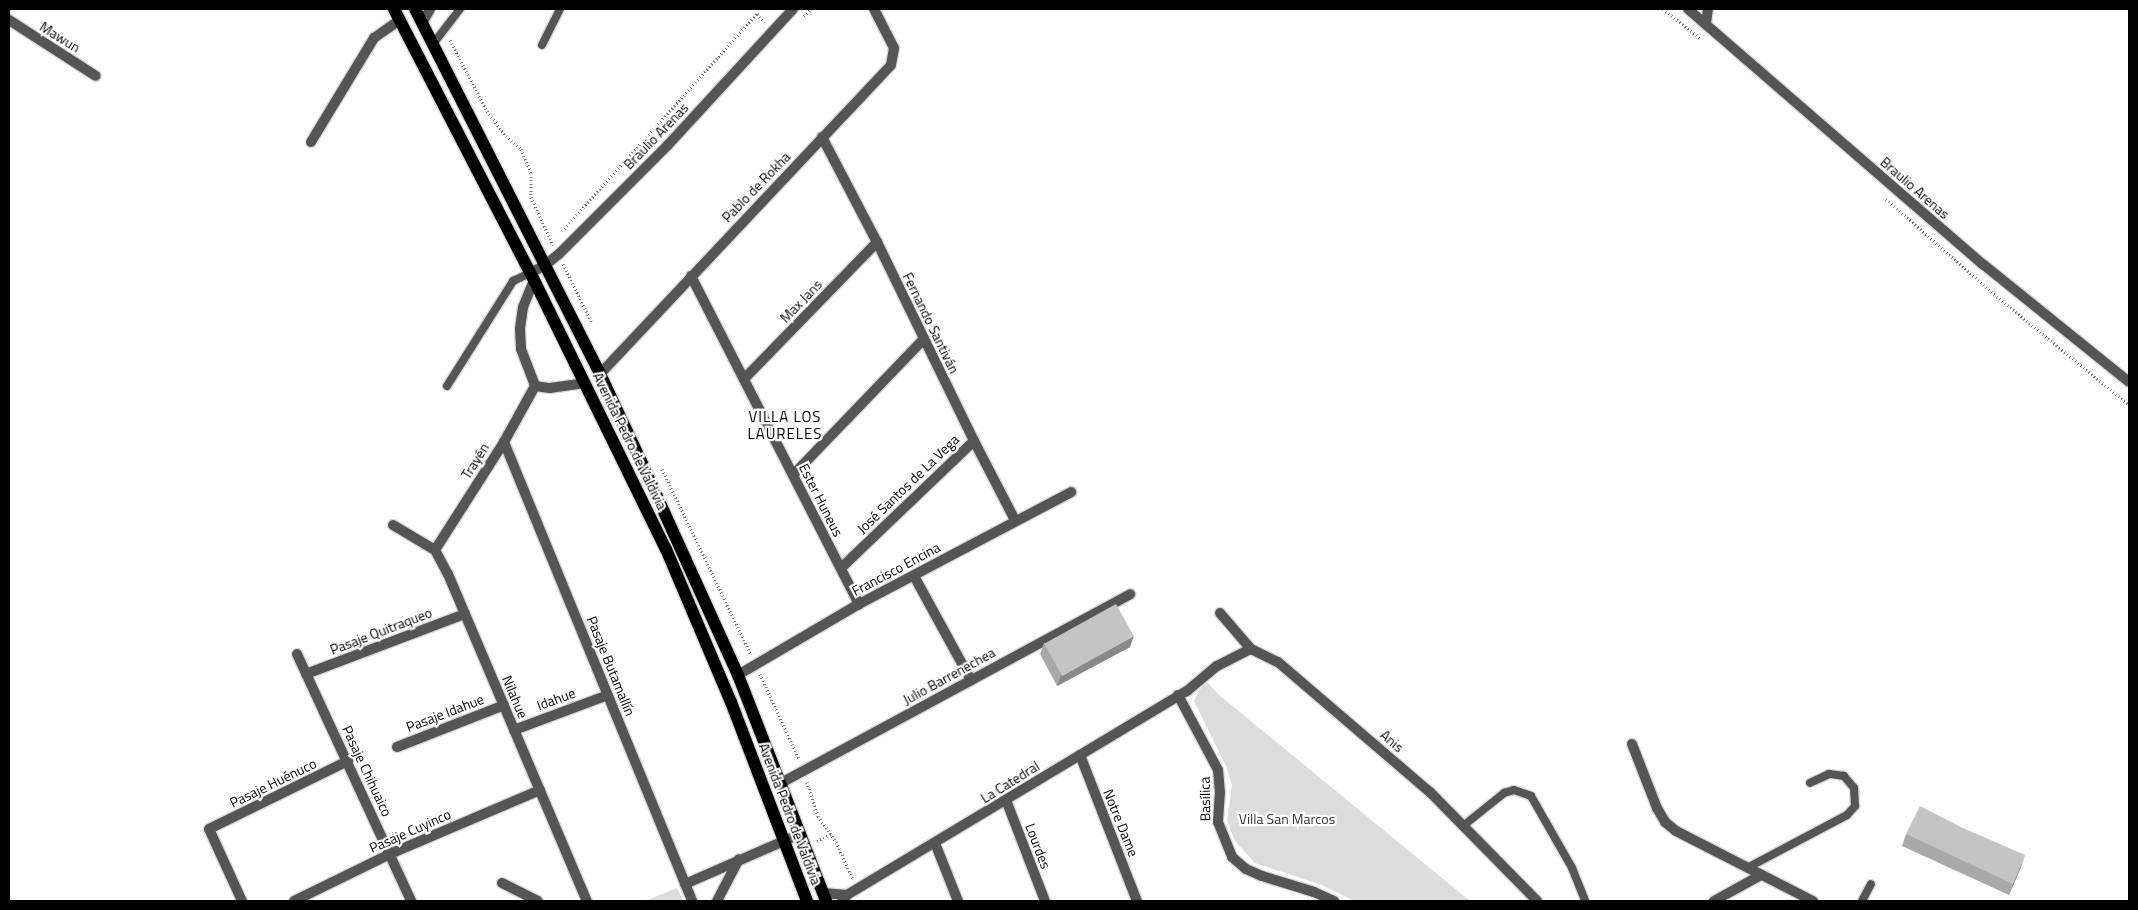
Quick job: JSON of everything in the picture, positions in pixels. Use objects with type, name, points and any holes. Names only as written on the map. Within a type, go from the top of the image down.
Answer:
[{"type":"main road","name":"Avenida Pedro de Valdivia","points":[[415,9],[600,374],[738,675],[782,783],[824,897]]},
{"type":"main road","name":"Avenida Pedro de Valdivia","points":[[397,15],[532,276],[630,474],[703,633],[807,901]]},
{"type":"street","points":[[422,23],[430,9]]},
{"type":"street","name":"Braulio Arenas","points":[[532,276],[668,145],[773,33],[793,9]]},
{"type":"street","name":"Pablo de Rokha","points":[[600,374],[893,61],[895,54],[892,42],[874,9]]},
{"type":"street","name":"Braulio Arenas","points":[[1688,9],[1984,266],[2129,382]]},
{"type":"street","points":[[1706,23],[1708,9]]},
{"type":"street","points":[[311,142],[374,38],[397,15]]},
{"type":"street","name":"Mawun","points":[[9,20],[96,76]]},
{"type":"street","name":"Fernando Santiván","points":[[822,137],[877,242],[974,441],[1016,520]]},
{"type":"street","name":"Max Jans","points":[[744,379],[877,242]]},
{"type":"street","points":[[532,276],[523,308],[520,329],[521,349],[535,386],[550,388],[585,383]]},
{"type":"street","name":"Ester Huneus","points":[[691,276],[859,604]]},
{"type":"street","points":[[793,475],[924,339]]},
{"type":"street","name":"Trayén","points":[[435,550],[504,442],[535,386]]},
{"type":"street","name":"José Santos de La Vega","points":[[841,568],[974,441]]},
{"type":"street","name":"Pasaje Butamallín","points":[[504,442],[692,901]]},
{"type":"street","name":"Francisco Encina","points":[[738,675],[859,604],[1071,492]]},
{"type":"street","points":[[393,525],[435,550]]},
{"type":"street","name":"Nilahue","points":[[435,550],[448,574],[586,901]]},
{"type":"street","points":[[914,576],[971,680]]},
{"type":"street","name":"Julio Barrenechea","points":[[782,783],[1130,594]]},
{"type":"street","name":"Anis","points":[[1220,613],[1250,649],[1278,662],[1431,794],[1537,901]]},
{"type":"street","name":"Pasaje Quitraqueo","points":[[306,674],[465,614]]},
{"type":"street","name":"La Catedral","points":[[824,897],[845,898],[1182,693],[1217,666],[1250,649]]},
{"type":"street","name":"Pasaje Chihuaico","points":[[296,654],[348,761],[411,901]]},
{"type":"street","name":"Basílica","points":[[1182,693],[1218,770],[1220,792],[1218,822],[1232,857],[1254,873],[1314,892],[1334,901]]},
{"type":"street","name":"Idahue","points":[[514,730],[608,695]]},
{"type":"street","name":"Pasaje Idahue","points":[[397,747],[504,705]]},
{"type":"street","points":[[1632,744],[1657,808],[1666,822],[1676,831],[1813,901]]},
{"type":"street","name":"Notre Dame","points":[[1080,755],[1137,901]]},
{"type":"street","name":"Pasaje Huénuco","points":[[242,901],[209,829],[348,761]]},
{"type":"street","name":"Pasaje Cuyinco","points":[[294,901],[390,854],[540,790]]},
{"type":"street","name":"Lourdes","points":[[1006,800],[1045,901]]},
{"type":"street","points":[[685,884],[800,834]]},
{"type":"street","points":[[936,843],[958,901]]},
{"type":"street","points":[[717,901],[739,859]]},
{"type":"street","points":[[1714,901],[1761,875]]},
{"type":"street","points":[[502,883],[538,901]]},
{"type":"street","points":[[858,890],[862,901]]},
{"type":"lane","points":[[433,44],[460,9]]},
{"type":"lane","points":[[542,46],[560,9]]},
{"type":"lane","points":[[448,386],[514,280],[532,276]]},
{"type":"lane","points":[[1747,868],[1847,815],[1854,806],[1854,788],[1844,776],[1829,774],[1810,783]]},
{"type":"lane","points":[[1463,826],[1504,793],[1514,790],[1531,796],[1572,868],[1585,901]]},
{"type":"lane","points":[[1862,901],[1871,884]]},
{"type":"path","points":[[799,22],[811,9]]},
{"type":"path","points":[[552,242],[757,14],[773,33]]},
{"type":"green space","name":"Villa San Marcos","points":[[1205,680],[1219,695],[1470,901],[1354,901],[1322,885],[1255,863],[1235,841],[1227,820],[1232,785],[1227,768],[1194,701]]},
{"type":"green space","points":[[677,888],[683,901],[645,901]]},
{"type":"building","points":[[1116,604],[1134,636],[1062,676],[1044,644]]},
{"type":"building","points":[[1920,806],[1963,828],[2025,855],[2013,884],[1906,834]]},
{"type":"district","name":"VILLA LOS LAURELES","points":[[785,424]]}]
